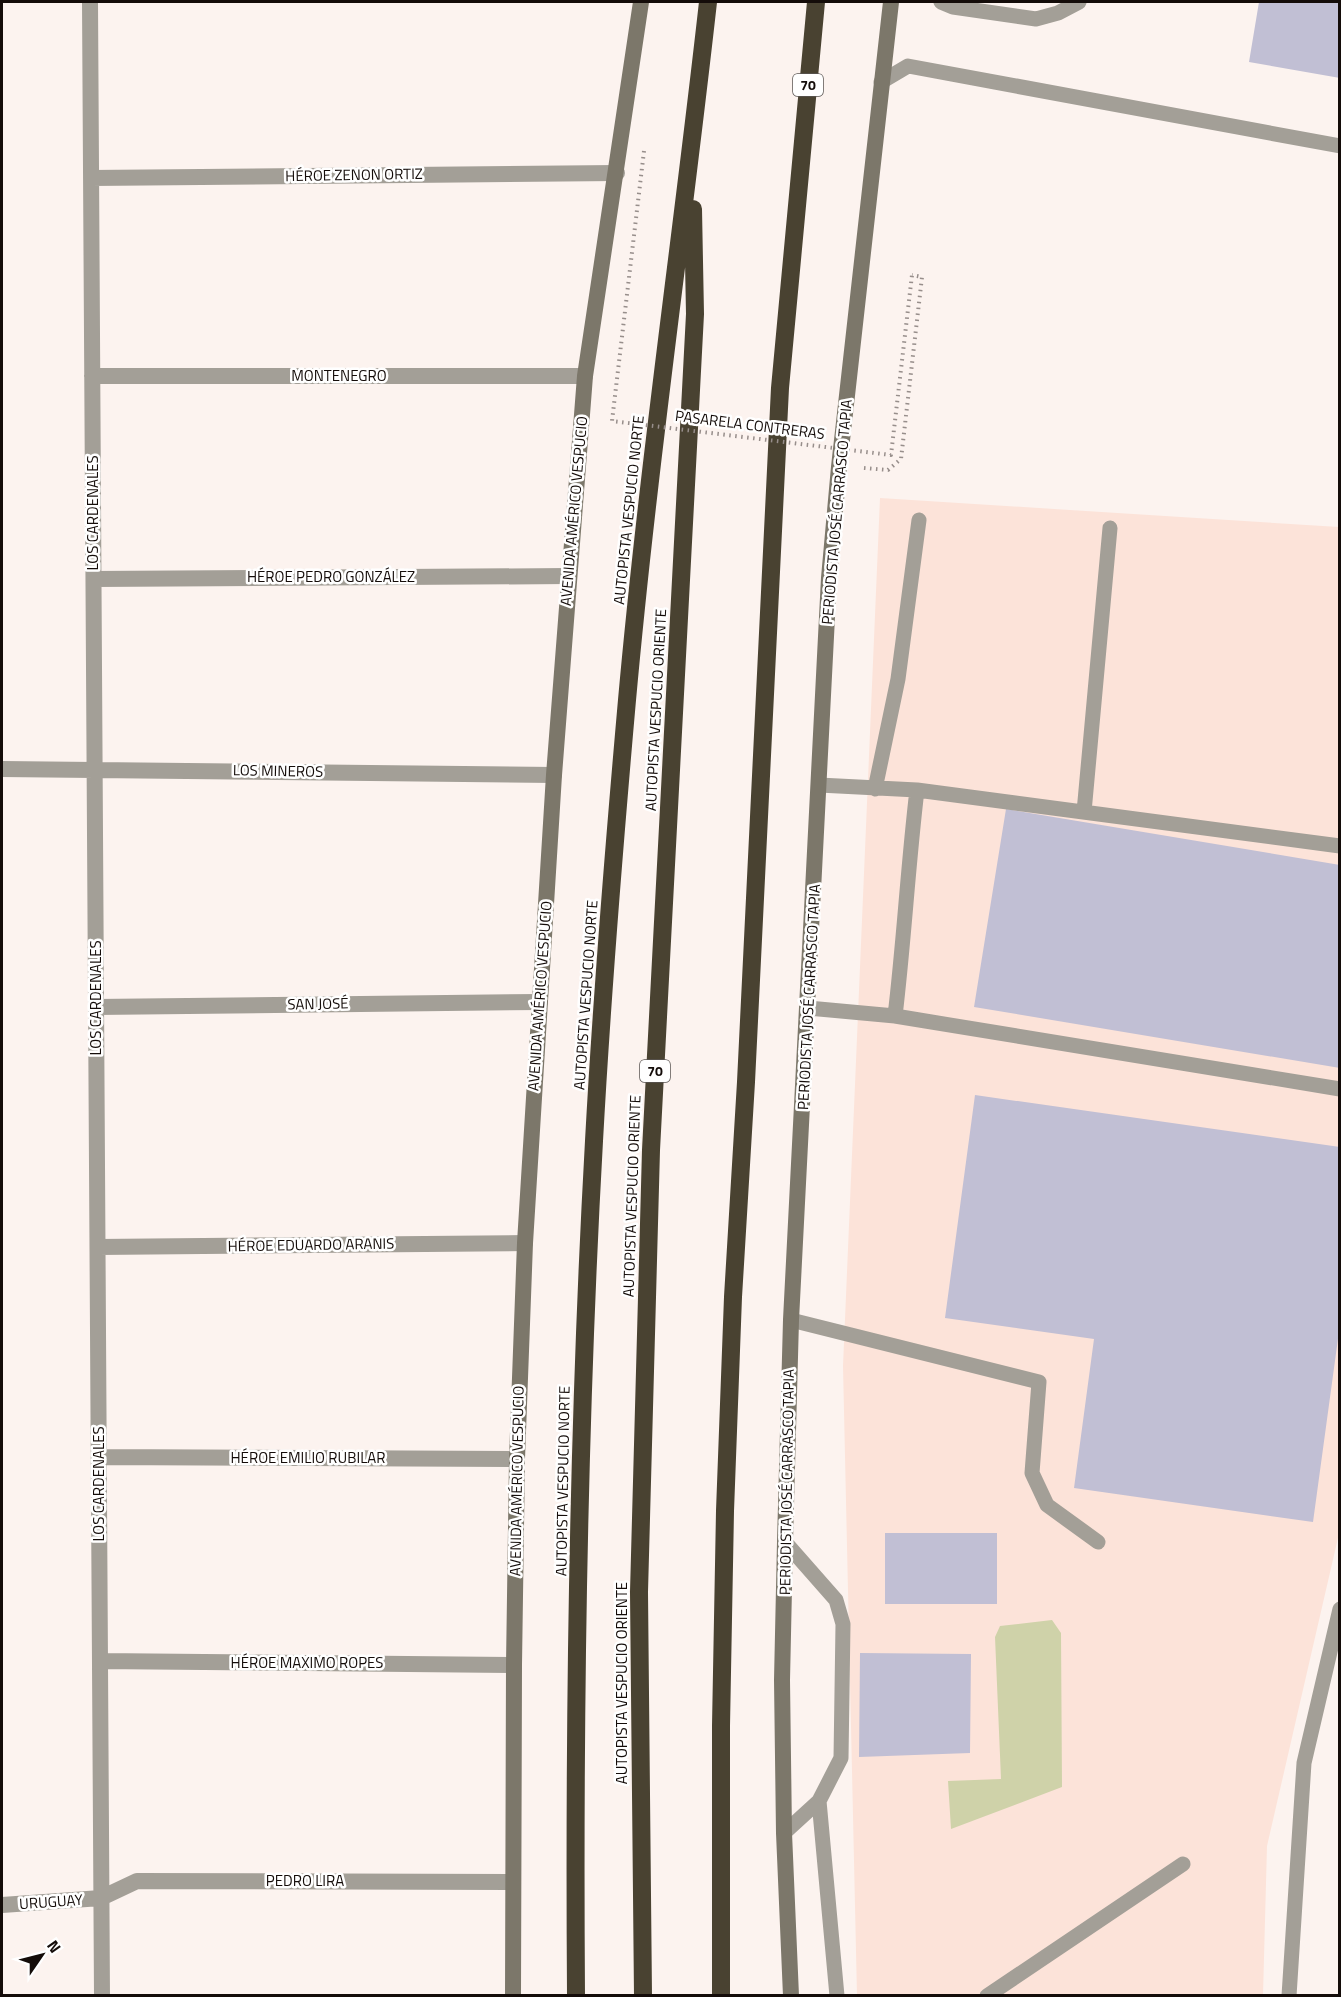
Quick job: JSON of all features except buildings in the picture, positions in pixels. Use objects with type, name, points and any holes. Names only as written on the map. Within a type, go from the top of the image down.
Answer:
[{"type":"highway","name":"AUTOPISTA VESPUCIO NORTE","points":[[576,1995],[574,1811],[579,1559],[583,1376],[594,1140],[609,917],[628,694],[656,431],[708,2]]},
{"type":"highway","name":"70","points":[[721,1995],[721,1726],[725,1511],[733,1297],[746,1082],[780,388],[816,2]]},
{"type":"highway","name":"AUTOPISTA VESPUCIO ORIENTE","points":[[643,1995],[639,1569],[651,1150],[695,314],[692,147]]},
{"type":"main road","name":"AVENIDA AMÉRICO VESPUCIO","points":[[513,1995],[517,1459],[525,1243],[554,775],[585,376],[641,2]]},
{"type":"main road","name":"PERIODISTA JOSÉ CARRASCO TAPIA","points":[[790,1995],[784,1833],[782,1680],[791,1320],[829,578],[839,467],[891,2]]},
{"type":"street","name":"LOS CARDENALES","points":[[90,2],[102,1995]]},
{"type":"street","name":"HÉROE ZENON ORTIZ","points":[[91,178],[617,173]]},
{"type":"street","name":"MONTENEGRO","points":[[93,376],[585,376]]},
{"type":"street","name":"HÉROE PEDRO GONZÁLEZ","points":[[93,579],[568,576]]},
{"type":"street","name":"LOS MINEROS","points":[[2,769],[554,775]]},
{"type":"street","name":"SAN JOSÉ","points":[[96,1007],[540,1002]]},
{"type":"street","name":"HÉROE EDUARDO ARANIS","points":[[98,1247],[525,1243]]},
{"type":"street","name":"HÉROE EMILIO RUBILAR","points":[[99,1457],[517,1459]]},
{"type":"street","name":"HÉROE MAXIMO ROPES","points":[[100,1661],[514,1665]]},
{"type":"street","name":"PEDRO LIRA","points":[[101,1898],[137,1881],[513,1882]]},
{"type":"street","name":"URUGUAY","points":[[2,1905],[101,1898]]},
{"type":"lane","points":[[941,2],[953,7],[1036,20],[1058,14],[1078,2]]},
{"type":"lane","points":[[881,82],[908,66],[1340,146]]},
{"type":"lane","points":[[875,789],[898,679],[919,520]]},
{"type":"lane","points":[[1084,812],[1110,528]]},
{"type":"lane","points":[[819,784],[917,790],[1340,846]]},
{"type":"lane","points":[[895,1016],[917,790]]},
{"type":"lane","points":[[808,1008],[895,1016],[1340,1089]]},
{"type":"lane","points":[[791,1320],[1039,1382],[1032,1473],[1047,1506],[1098,1542]]},
{"type":"lane","points":[[784,1833],[819,1801],[841,1758],[843,1624],[836,1600],[785,1542]]},
{"type":"lane","points":[[1289,1995],[1304,1763],[1340,1609]]},
{"type":"lane","points":[[819,1801],[837,1995]]},
{"type":"lane","points":[[987,1995],[1183,1864]]},
{"type":"path","name":"PASARELA CONTRERAS","points":[[644,151],[612,421],[891,455],[912,275],[922,277],[901,459],[888,470],[839,467]]},
{"type":"shaded area","points":[[880,498],[1339,527],[1340,1529],[1267,1846],[1263,1995],[857,1996],[843,1366]]},
{"type":"green space","points":[[1052,1620],[1061,1633],[1062,1787],[951,1829],[948,1781],[1001,1779],[995,1637],[1000,1626]]}]
